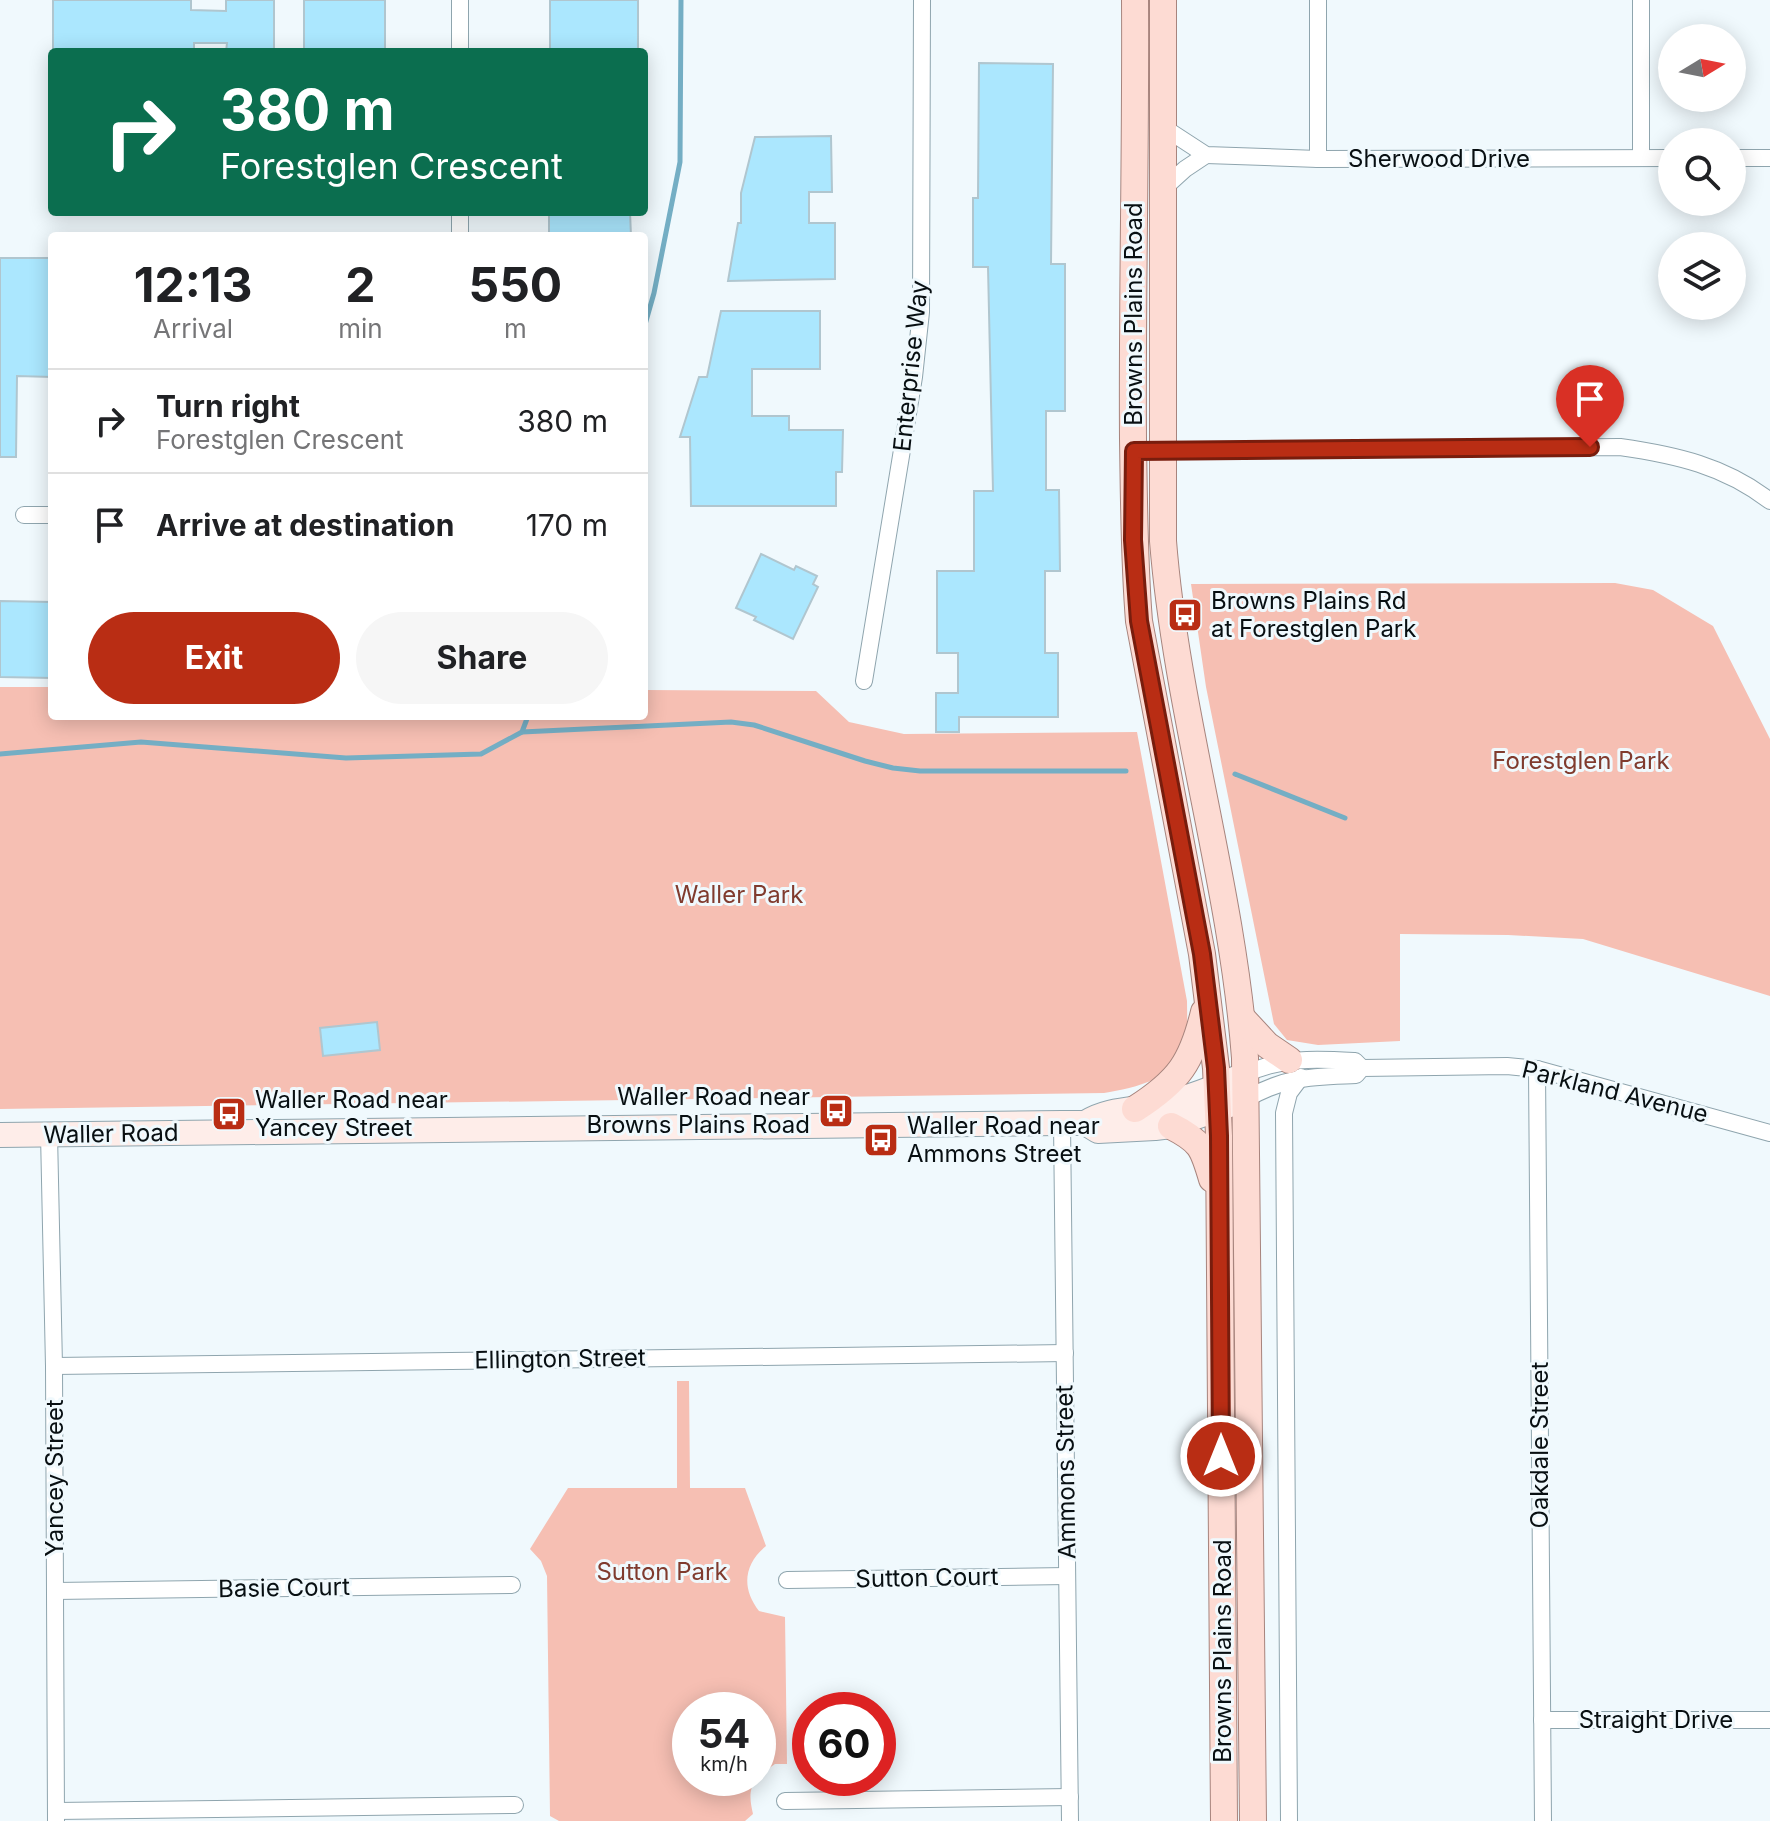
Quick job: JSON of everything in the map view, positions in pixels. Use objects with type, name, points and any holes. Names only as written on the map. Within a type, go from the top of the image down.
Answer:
[{"type":"main road","name":"Browns Plains Road","points":[[1135,0],[1133,540],[1139,621],[1208,994],[1218,1098],[1224,1821]]},
{"type":"main road","name":"Browns Plains Road","points":[[1163,0],[1163,541],[1169,610],[1232,950],[1242,1018],[1246,1086],[1253,1821]]},
{"type":"main road","points":[[1135,1109],[1164,1090],[1180,1070],[1196,1043],[1208,994]]},
{"type":"main road","points":[[1242,1018],[1267,1045],[1295,1068]]},
{"type":"main road","points":[[1171,1126],[1190,1135],[1200,1146],[1220,1210]]},
{"type":"street","points":[[460,0],[460,48]]},
{"type":"street","name":"Enterprise Way","points":[[864,681],[914,377],[921,312],[922,0]]},
{"type":"street","points":[[1318,0],[1318,159]]},
{"type":"street","points":[[1641,0],[1641,158]]},
{"type":"street","points":[[1163,127],[1206,155],[1163,189]]},
{"type":"street","name":"Sherwood Drive","points":[[1206,155],[1318,159],[1658,158]]},
{"type":"street","points":[[1746,158],[1770,158]]},
{"type":"street","points":[[1134,451],[1620,447],[1673,455],[1713,467],[1753,488],[1770,501]]},
{"type":"street","points":[[24,515],[48,515]]},
{"type":"street","name":"Parkland Avenue","points":[[1246,1086],[1270,1063],[1295,1068],[1355,1061],[1362,1068],[1507,1066],[1537,1069],[1770,1133]]},
{"type":"street","points":[[1289,1821],[1284,1132],[1286,1100],[1295,1068]]},
{"type":"street","name":"Parkland Avenue","points":[[1246,1086],[1272,1085],[1295,1068]]},
{"type":"street","name":"Oakdale Street","points":[[1537,1069],[1543,1821]]},
{"type":"street","name":"Waller Road","points":[[1074,1123],[1098,1131],[1171,1126],[1218,1098],[1246,1086]]},
{"type":"street","name":"Waller Road","points":[[0,1135],[1074,1123],[1098,1115],[1218,1098]]},
{"type":"street","name":"Ammons Street","points":[[1070,1821],[1065,1353],[1074,1123]]},
{"type":"street","name":"Yancey Street","points":[[49,1134],[54,1366],[56,1816]]},
{"type":"street","name":"Ellington Street","points":[[54,1366],[1065,1353]]},
{"type":"street","name":"Sutton Court","points":[[787,1580],[1067,1576]]},
{"type":"street","name":"Basie Court","points":[[55,1591],[512,1585]]},
{"type":"street","name":"Straight Drive","points":[[1542,1720],[1770,1720]]},
{"type":"street","points":[[785,1801],[1070,1797]]},
{"type":"street","points":[[56,1816],[515,1805]]},
{"type":"green space","name":"Forestglen Park","points":[[1615,583],[1653,590],[1713,626],[1770,739],[1770,996],[1583,939],[1400,934],[1400,1041],[1318,1045],[1287,1040],[1274,1024],[1206,687],[1191,584]]},
{"type":"green space","name":"Waller Park","points":[[0,687],[48,687],[48,720],[648,720],[648,690],[816,691],[849,722],[904,734],[1137,732],[1187,1001],[1187,1035],[1182,1053],[1166,1072],[1142,1084],[1104,1093],[0,1109]]},
{"type":"green space","name":"Sutton Park","points":[[677,1381],[689,1381],[690,1488],[745,1488],[766,1546],[749,1568],[749,1594],[759,1611],[785,1617],[787,1764],[776,1764],[776,1692],[672,1692],[672,1796],[751,1796],[753,1814],[745,1821],[559,1821],[550,1816],[547,1576],[541,1561],[530,1549],[568,1488],[677,1488]]},
{"type":"building","points":[[53,0],[191,0],[191,10],[226,11],[226,0],[274,0],[274,48],[226,48],[227,43],[194,43],[194,48],[53,48]]},
{"type":"building","points":[[304,0],[385,0],[385,48],[304,48]]},
{"type":"building","points":[[550,0],[638,0],[638,48],[550,48]]},
{"type":"building","points":[[979,63],[1053,64],[1051,264],[1065,264],[1065,411],[1046,411],[1046,490],[1059,490],[1060,571],[1045,571],[1045,653],[1058,653],[1058,717],[959,717],[959,732],[936,732],[936,693],[958,693],[958,653],[937,653],[937,571],[974,571],[974,491],[993,491],[988,267],[973,267],[973,198],[978,198]]},
{"type":"building","points":[[831,136],[832,192],[809,192],[809,223],[835,223],[835,279],[728,281],[738,223],[741,223],[741,193],[755,137]]},
{"type":"building","points":[[549,216],[630,216],[631,232],[549,232]]},
{"type":"building","points":[[0,258],[48,258],[48,377],[17,376],[16,457],[0,457]]},
{"type":"building","points":[[721,311],[820,311],[820,369],[752,369],[752,416],[789,416],[789,430],[843,430],[842,472],[836,472],[836,506],[691,506],[690,437],[680,437],[699,377],[707,377]]},
{"type":"building","points":[[761,554],[794,570],[796,566],[817,576],[813,584],[818,587],[793,639],[736,608]]},
{"type":"building","points":[[0,601],[48,602],[48,678],[0,677]]},
{"type":"building","points":[[377,1022],[380,1050],[323,1056],[320,1028]]},
{"type":"waterway","points":[[648,314],[680,162],[681,0]]},
{"type":"waterway","points":[[0,754],[141,742],[346,758],[481,754],[522,732],[526,720]]},
{"type":"waterway","points":[[522,732],[731,722],[754,725],[893,768],[920,771],[1126,771]]},
{"type":"waterway","points":[[1235,774],[1345,818]]},
{"type":"place","name":"Browns Plains Rd at Forestglen Park","points":[[1185,615]]},
{"type":"place","name":"Waller Road near Browns Plains Road","points":[[836,1111]]},
{"type":"place","name":"Waller Road near Yancey Street","points":[[229,1114]]},
{"type":"place","name":"Waller Road near Ammons Street","points":[[881,1140]]},
{"type":"route","points":[[1221,1456],[1216,1068],[1202,954],[1139,621],[1133,540],[1134,451],[1590,447]]}]
